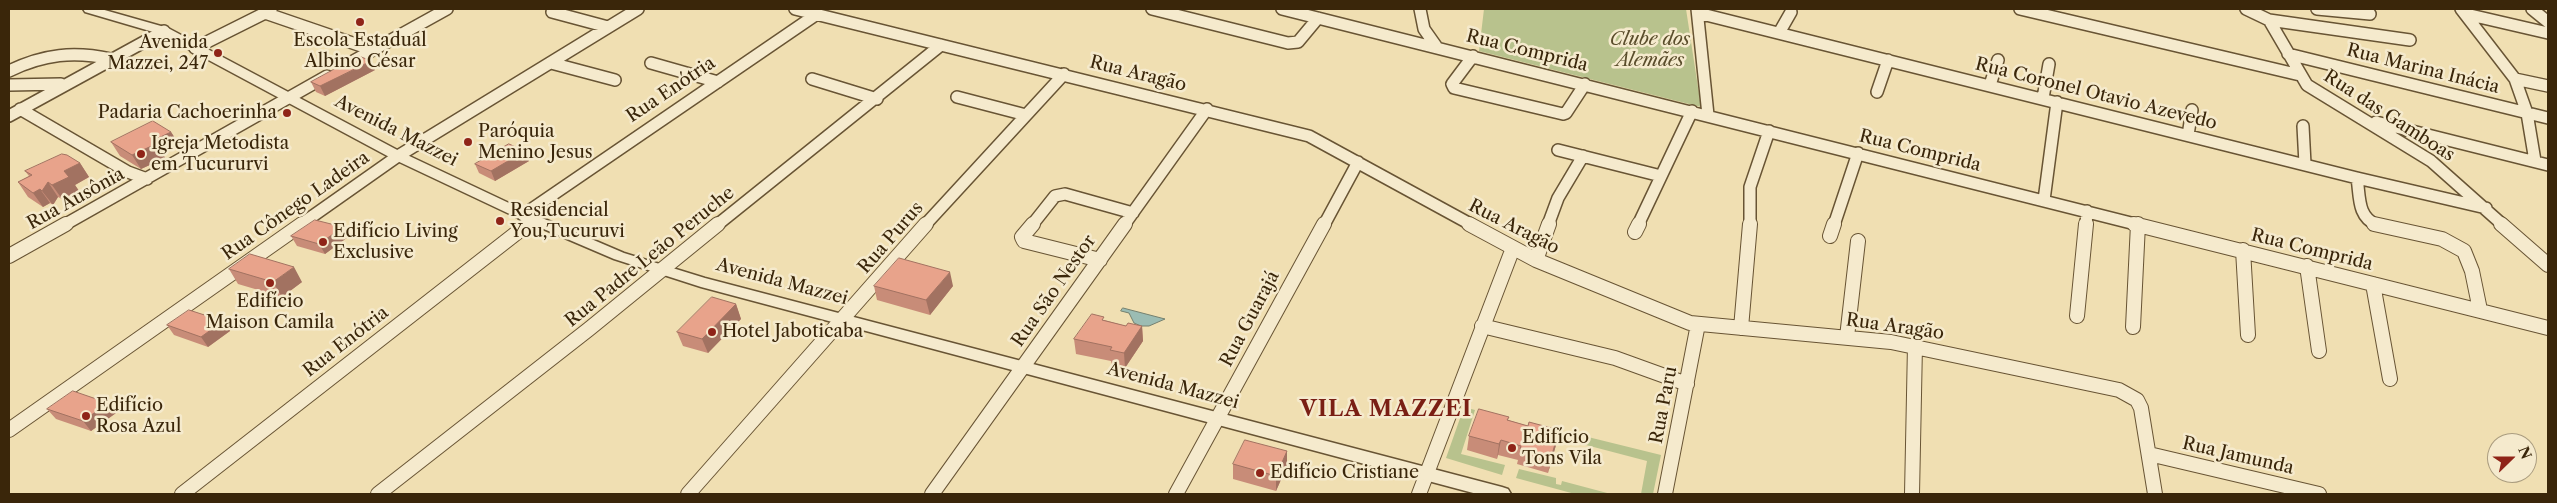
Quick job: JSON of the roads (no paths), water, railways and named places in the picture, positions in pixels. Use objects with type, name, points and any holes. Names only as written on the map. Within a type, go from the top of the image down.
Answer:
[{"type":"street","name":"Avenida Mazzei","points":[[89,9],[164,31],[398,156],[528,217],[619,256],[660,270],[1502,494]]},
{"type":"street","name":"Rua Ausônia","points":[[9,256],[447,9]]},
{"type":"street","name":"Rua Cônego Ladeira","points":[[9,430],[398,156],[638,9]]},
{"type":"street","name":"Rua Aragão","points":[[795,9],[1207,109],[1309,136],[1536,260],[1635,302],[1698,324],[1847,337],[1915,346],[2103,385],[2129,394],[2137,400],[2141,408],[2155,494]]},
{"type":"street","points":[[1152,9],[1288,43],[1298,42],[1318,18]]},
{"type":"street","name":"Rua Comprida","points":[[1282,9],[1436,46],[2548,328]]},
{"type":"street","points":[[1418,9],[1424,32],[1436,46]]},
{"type":"street","points":[[2020,9],[2300,75]]},
{"type":"street","points":[[2246,9],[2269,20],[2410,40]]},
{"type":"street","points":[[2317,9],[2370,14]]},
{"type":"street","points":[[2532,9],[2548,22]]},
{"type":"street","points":[[195,48],[269,11],[373,50]]},
{"type":"street","points":[[1697,11],[1708,115]]},
{"type":"street","name":"Rua Coronel Otavio Azevedo","points":[[1697,11],[2357,178],[2486,208]]},
{"type":"street","points":[[2463,11],[2548,33]]},
{"type":"street","points":[[2463,11],[2515,80],[2527,113],[2535,161]]},
{"type":"street","points":[[552,12],[608,27]]},
{"type":"street","points":[[1779,33],[1791,12]]},
{"type":"street","name":"Rua Enótria","points":[[182,494],[528,217],[817,14]]},
{"type":"street","name":"Rua das Gamboas","points":[[2269,20],[2300,75],[2318,93],[2431,161],[2548,265]]},
{"type":"street","points":[[9,116],[64,84],[164,31]]},
{"type":"street","name":"Rua Padre Leão Peruche","points":[[378,494],[589,329],[660,270],[877,99],[941,45]]},
{"type":"street","points":[[9,71],[42,56],[84,53],[111,59]]},
{"type":"street","name":"Rua Marina Inácia","points":[[2288,54],[2548,118]]},
{"type":"street","points":[[1473,56],[1452,84],[1454,88],[1563,114],[1585,84]]},
{"type":"street","points":[[1877,92],[1888,60]]},
{"type":"street","points":[[1990,85],[1998,60]]},
{"type":"street","points":[[551,63],[615,80]]},
{"type":"street","points":[[651,63],[718,82]]},
{"type":"street","points":[[2043,98],[2050,64]]},
{"type":"street","name":"Rua Purus","points":[[688,494],[940,208],[1064,74]]},
{"type":"street","points":[[812,79],[877,99]]},
{"type":"street","points":[[2515,80],[2548,86]]},
{"type":"street","points":[[9,85],[64,84]]},
{"type":"street","points":[[957,97],[1026,115]]},
{"type":"street","points":[[2044,200],[2057,102]]},
{"type":"street","points":[[20,109],[128,172],[147,178]]},
{"type":"street","name":"Rua São Nestor","points":[[932,494],[1207,109]]},
{"type":"street","points":[[2188,135],[2192,110]]},
{"type":"street","points":[[1635,232],[1692,111]]},
{"type":"street","points":[[2362,119],[2548,164]]},
{"type":"street","points":[[2303,126],[2305,164]]},
{"type":"street","points":[[1741,328],[1750,223],[1746,205],[1750,182],[1769,131]]},
{"type":"street","points":[[1558,150],[1661,176]]},
{"type":"street","points":[[1830,236],[1858,153]]},
{"type":"street","points":[[1536,260],[1558,198],[1583,156]]},
{"type":"street","name":"Rua Guarajá","points":[[1176,494],[1358,162]]},
{"type":"street","points":[[2357,178],[2362,210],[2368,220],[2388,228],[2447,242],[2464,251],[2469,261],[2480,310]]},
{"type":"street","points":[[1100,260],[1024,241],[1022,237],[1055,196],[1059,195],[1065,194],[1133,212]]},
{"type":"street","points":[[2078,316],[2087,211]]},
{"type":"street","points":[[2133,327],[2138,224]]},
{"type":"street","points":[[1847,337],[1858,241]]},
{"type":"street","points":[[1419,494],[1512,248]]},
{"type":"street","points":[[2244,250],[2248,335]]},
{"type":"street","points":[[2307,266],[2319,351]]},
{"type":"street","points":[[2373,284],[2390,379]]},
{"type":"street","name":"Rua Paru","points":[[1665,494],[1698,324]]},
{"type":"street","points":[[1482,326],[1615,358],[1687,384]]},
{"type":"street","points":[[1912,494],[1915,346]]},
{"type":"street","name":"Rua Jamunda","points":[[2149,454],[2319,494]]},
{"type":"water","points":[[1123,308],[1165,319],[1149,326],[1141,326],[1134,323],[1129,313],[1121,311]]},
{"type":"place","name":"Escola Estadual Albino César","points":[[360,22]]},
{"type":"place","name":"Avenida Mazzei, 247","points":[[218,53]]},
{"type":"place","name":"Padaria Cachoerinha","points":[[287,113]]},
{"type":"place","name":"Paróquia Menino Jesus","points":[[468,142]]},
{"type":"place","name":"Igreja Metodista em Tucururvi","points":[[141,154]]},
{"type":"place","name":"Residencial You,Tucuruvi","points":[[500,221]]},
{"type":"place","name":"Edifício Living Exclusive","points":[[323,242]]},
{"type":"place","name":"Edifício Maison Camila","points":[[270,283]]},
{"type":"place","name":"Hotel Jaboticaba","points":[[712,332]]},
{"type":"place","name":"Edifício Rosa Azul","points":[[86,416]]},
{"type":"place","name":"Edifício Tons Vila","points":[[1512,448]]},
{"type":"place","name":"Edifício Cristiane","points":[[1260,473]]},
{"type":"district","name":"VILA MAZZEI","points":[[1386,410]]},
{"type":"park label","name":"Clube dos Alemães","points":[[1650,50]]}]
